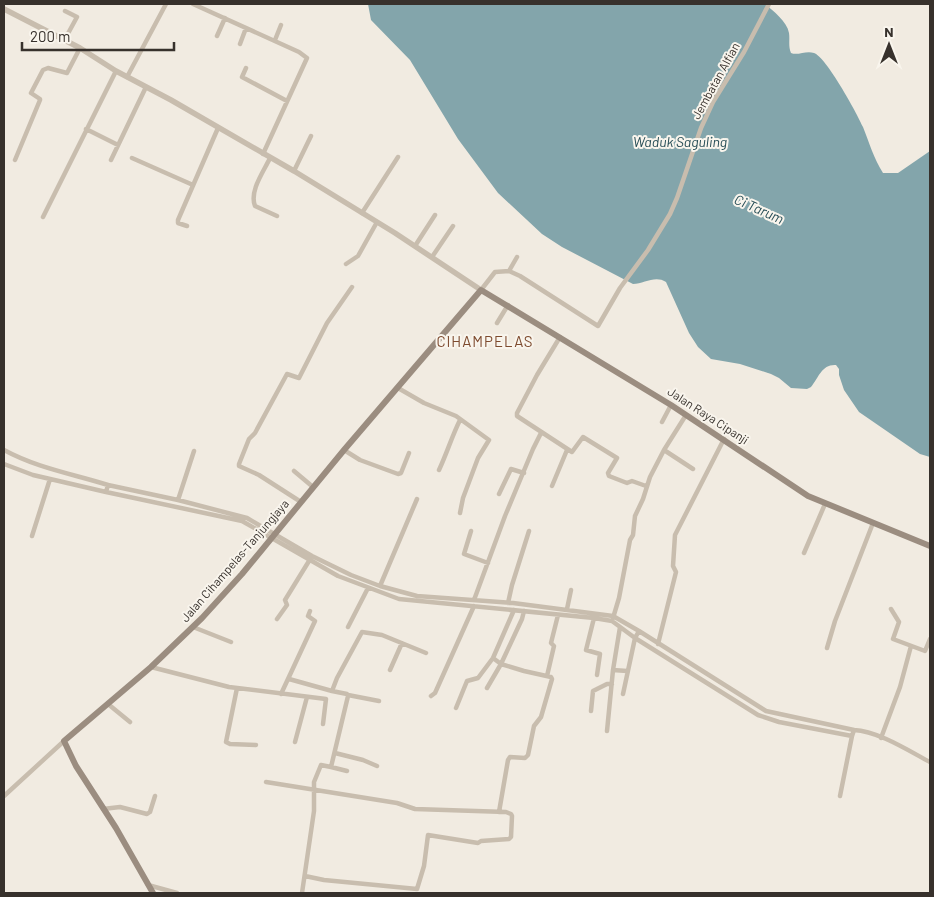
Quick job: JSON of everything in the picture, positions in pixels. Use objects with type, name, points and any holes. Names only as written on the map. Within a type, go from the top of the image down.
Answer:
[{"type":"main road","name":"Jalan Raya Cipanji","points":[[481,290],[686,414],[796,489],[825,504],[930,546]]},
{"type":"main road","name":"Jalan Cihampelas-Tanjungjaya","points":[[64,741],[151,667],[193,627],[273,536],[481,290]]},
{"type":"main road","points":[[64,741],[81,773],[131,853],[152,893]]},
{"type":"street","points":[[127,77],[166,4]]},
{"type":"street","points":[[193,4],[275,40],[307,58],[263,154]]},
{"type":"street","name":"Jembatan Alfian","points":[[509,271],[598,325],[620,288],[648,250],[670,214],[701,128],[713,102],[744,52],[769,4]]},
{"type":"street","points":[[4,9],[80,48],[116,71],[294,171],[362,212],[481,290],[495,272],[509,271],[517,257]]},
{"type":"street","points":[[65,11],[77,17],[65,40]]},
{"type":"street","points":[[217,36],[225,18]]},
{"type":"street","points":[[275,40],[281,25]]},
{"type":"street","points":[[240,44],[246,28]]},
{"type":"street","points":[[15,160],[40,100],[40,98],[32,93],[43,70],[48,68],[66,73],[80,48]]},
{"type":"street","points":[[246,68],[242,77],[287,101]]},
{"type":"street","points":[[43,217],[116,71]]},
{"type":"street","points":[[111,160],[146,87]]},
{"type":"street","points":[[187,226],[177,221],[218,128]]},
{"type":"street","points":[[86,129],[118,145]]},
{"type":"street","points":[[294,171],[311,136]]},
{"type":"street","points":[[362,212],[398,157]]},
{"type":"street","points":[[132,158],[193,185]]},
{"type":"street","points":[[270,158],[254,190],[253,200],[257,207],[277,216]]},
{"type":"street","points":[[415,246],[435,215]]},
{"type":"street","points":[[346,264],[360,254],[377,222]]},
{"type":"street","points":[[432,257],[453,226]]},
{"type":"street","points":[[301,502],[258,475],[239,466],[239,464],[249,439],[255,432],[287,374],[299,378],[327,323],[352,287]]},
{"type":"street","points":[[496,323],[508,305]]},
{"type":"street","points":[[560,337],[537,374],[516,414],[517,417],[573,452],[583,437],[617,458],[608,473],[609,476],[627,483],[632,481],[646,486]]},
{"type":"street","points":[[398,388],[424,403],[456,416],[489,440],[478,458],[463,498],[460,513]]},
{"type":"street","points":[[662,422],[671,405]]},
{"type":"street","points":[[613,619],[630,540],[633,534],[635,516],[643,499],[646,486],[664,450],[686,414]]},
{"type":"street","points":[[439,470],[451,446],[453,434],[460,420]]},
{"type":"street","points":[[431,696],[435,693],[450,662],[533,449],[542,434]]},
{"type":"street","points":[[658,644],[676,572],[673,566],[675,535],[724,439]]},
{"type":"street","points":[[4,450],[107,489],[156,500],[178,500],[247,518],[309,561],[368,588],[400,596],[474,603],[558,615],[613,619],[620,628],[635,638],[758,715],[779,722],[852,736]]},
{"type":"street","points":[[344,450],[360,460],[398,474],[401,473],[409,453]]},
{"type":"street","points":[[552,486],[567,450]]},
{"type":"street","points":[[664,450],[693,468]]},
{"type":"street","points":[[178,500],[194,451]]},
{"type":"street","points":[[4,464],[19,471],[50,480],[107,489],[242,521],[312,556],[339,574],[380,586],[400,596]]},
{"type":"street","points":[[499,494],[511,469],[524,473]]},
{"type":"street","points":[[294,471],[313,487]]},
{"type":"street","points":[[32,536],[50,480]]},
{"type":"street","points":[[380,586],[416,499]]},
{"type":"street","points":[[804,554],[825,504]]},
{"type":"street","points":[[827,648],[835,621],[873,524]]},
{"type":"street","points":[[471,531],[464,554],[488,563]]},
{"type":"street","points":[[508,603],[529,531]]},
{"type":"street","points":[[277,619],[287,605],[285,600],[309,561]]},
{"type":"street","points":[[348,627],[368,588]]},
{"type":"street","points":[[567,609],[571,590]]},
{"type":"street","points":[[474,603],[508,603],[567,609],[613,619],[639,631],[766,711],[854,730],[881,738],[930,762]]},
{"type":"street","points":[[456,708],[467,680],[478,678],[492,658],[514,610]]},
{"type":"street","points":[[891,610],[899,622],[893,639],[925,651],[930,639]]},
{"type":"street","points":[[281,694],[315,621],[308,616],[310,611]]},
{"type":"street","points":[[487,688],[502,664],[524,611]]},
{"type":"street","points":[[548,676],[554,646],[551,643],[558,615]]},
{"type":"street","points":[[594,618],[586,650],[600,654],[597,675]]},
{"type":"street","points":[[193,627],[231,642]]},
{"type":"street","points":[[607,731],[613,670],[620,628]]},
{"type":"street","points":[[623,694],[626,672],[635,638],[639,631]]},
{"type":"street","points":[[332,691],[362,632],[382,635],[426,653]]},
{"type":"street","points":[[390,670],[402,643]]},
{"type":"street","points":[[881,738],[900,686],[911,646]]},
{"type":"street","points":[[492,658],[524,672],[548,676],[552,679],[541,717],[534,726],[528,755],[526,758],[510,757],[508,760],[499,812]]},
{"type":"street","points":[[151,667],[236,688],[327,699],[323,724]]},
{"type":"street","points":[[613,670],[626,672]]},
{"type":"street","points":[[288,679],[332,691],[379,700]]},
{"type":"street","points":[[591,711],[593,691],[607,684],[612,684]]},
{"type":"street","points":[[236,688],[226,742],[230,744],[256,745]]},
{"type":"street","points":[[331,767],[348,694]]},
{"type":"street","points":[[295,742],[307,697]]},
{"type":"street","points":[[108,704],[130,722]]},
{"type":"street","points":[[840,796],[854,730]]},
{"type":"street","points":[[4,796],[64,741]]},
{"type":"street","points":[[335,753],[363,760],[377,766]]},
{"type":"street","points":[[302,893],[314,811],[314,782],[321,765],[347,771]]},
{"type":"street","points":[[266,782],[396,803],[416,809],[499,812],[511,814],[512,816],[511,837],[509,839],[481,841],[478,844],[428,835],[424,866],[417,888],[324,880],[305,876]]},
{"type":"street","points":[[104,808],[120,807],[147,814],[150,812],[155,796]]},
{"type":"street","points":[[148,885],[177,893]]},
{"type":"water","name":"Waduk Saguling","points":[[368,4],[765,4],[786,24],[791,53],[814,53],[826,64],[833,74],[860,120],[883,173],[898,173],[930,151],[930,457],[920,454],[859,412],[844,390],[839,369],[836,365],[831,365],[824,369],[811,387],[807,389],[791,388],[771,374],[740,364],[711,359],[698,347],[689,333],[666,282],[658,279],[633,284],[562,247],[542,234],[498,193],[458,139],[410,60],[371,20]]},
{"type":"district","name":"CIHAMPELAS","points":[[485,342]]},
{"type":"water label","name":"Ci Tarum","points":[[759,209]]}]
